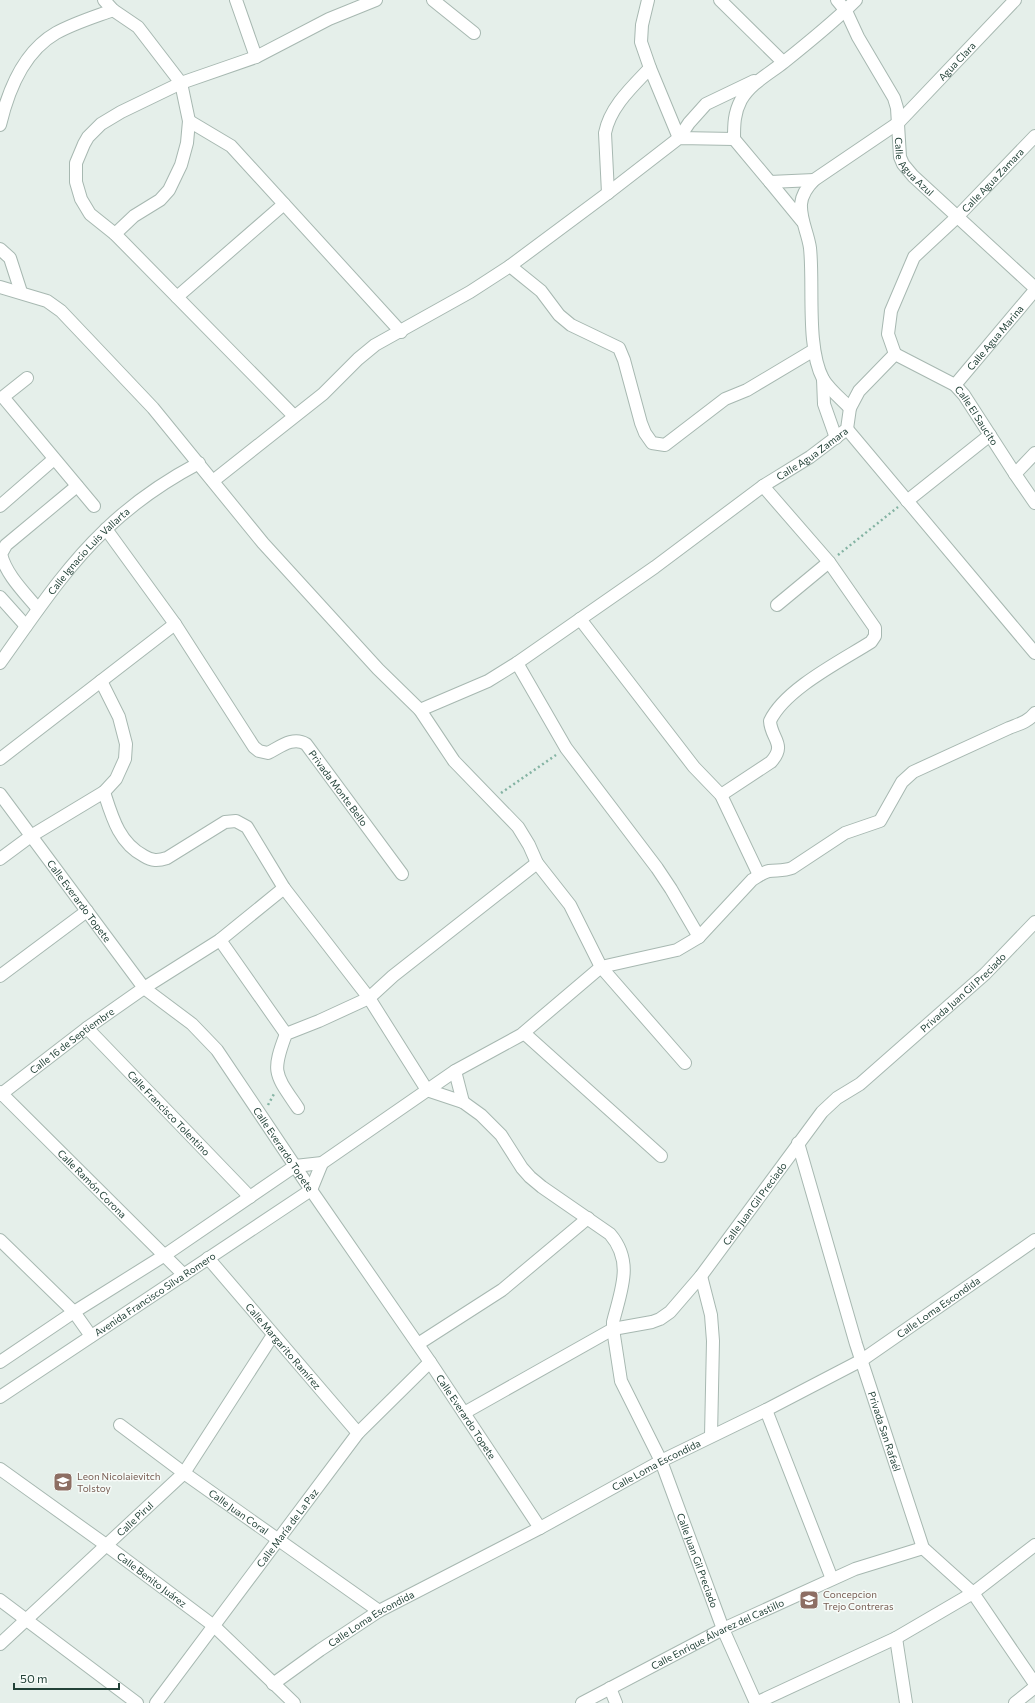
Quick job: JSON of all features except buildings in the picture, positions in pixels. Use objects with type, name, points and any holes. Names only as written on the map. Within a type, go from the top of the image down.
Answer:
[{"type":"street","points":[[104,0],[113,10],[138,26],[180,83],[189,122],[187,143],[181,165],[169,190],[160,200],[134,216],[115,234]]},
{"type":"street","points":[[236,0],[256,57]]},
{"type":"street","points":[[294,416],[115,234],[90,214],[81,199],[76,182],[76,163],[88,137],[101,124],[121,112],[180,83],[256,57],[330,19],[376,0]]},
{"type":"street","points":[[433,0],[474,33]]},
{"type":"street","points":[[648,0],[642,25],[641,42],[650,68],[679,138]]},
{"type":"street","points":[[720,0],[784,62]]},
{"type":"street","name":"Calle Agua Azul","points":[[837,0],[846,11],[858,37],[894,98],[898,123],[900,157],[903,164],[957,217],[1035,289]]},
{"type":"street","points":[[213,481],[323,394],[369,350],[470,292],[510,266],[679,138],[706,104],[759,79],[784,62],[846,11],[856,0]]},
{"type":"street","name":"Agua Clara","points":[[814,180],[898,123],[1015,0]]},
{"type":"street","points":[[0,125],[4,108],[18,72],[35,49],[55,34],[113,10]]},
{"type":"street","points":[[608,193],[605,133],[606,125],[625,95],[650,68]]},
{"type":"street","points":[[759,79],[740,102],[734,121],[734,139],[803,222]]},
{"type":"street","points":[[189,122],[231,146],[401,332]]},
{"type":"street","name":"Calle Agua Zamara","points":[[420,710],[488,681],[517,663],[654,567],[763,486],[836,438],[847,429],[850,408],[859,392],[895,354],[888,334],[891,311],[896,296],[914,258],[957,217],[1035,136]]},
{"type":"street","points":[[679,138],[734,139]]},
{"type":"street","points":[[770,182],[814,180]]},
{"type":"street","points":[[814,180],[806,188],[801,205],[803,222],[810,246],[814,350],[823,379],[824,404],[836,438]]},
{"type":"street","points":[[177,297],[284,204]]},
{"type":"street","points":[[0,250],[10,258],[21,292]]},
{"type":"street","points":[[510,266],[541,291],[559,315],[571,325],[619,348],[624,360],[640,423],[652,443],[665,445],[725,399],[748,390],[814,350]]},
{"type":"street","points":[[0,287],[21,292],[47,301],[61,311],[153,408],[263,543],[294,578],[378,668],[420,710],[454,761],[518,827],[529,845],[537,863],[570,905],[601,967],[685,1062]]},
{"type":"street","name":"Calle Agua Marina","points":[[955,385],[1035,289]]},
{"type":"street","name":"Calle El Saucito","points":[[895,354],[955,385],[964,395],[1035,502]]},
{"type":"street","points":[[27,378],[2,398],[94,506]]},
{"type":"street","points":[[823,379],[850,408]]},
{"type":"street","points":[[847,429],[1035,653]]},
{"type":"street","points":[[906,501],[990,435]]},
{"type":"street","points":[[1015,474],[1035,453]]},
{"type":"street","points":[[0,506],[54,459]]},
{"type":"street","name":"Calle Ignacio Luis Vallarta","points":[[0,663],[38,609],[78,558],[106,529],[147,495],[199,463]]},
{"type":"street","points":[[38,609],[17,584],[2,559],[3,549],[77,486]]},
{"type":"street","points":[[721,795],[771,762],[774,758],[778,752],[778,745],[770,721],[794,692],[871,642],[875,636],[875,628],[829,562],[763,486]]},
{"type":"street","points":[[0,759],[175,624],[106,529]]},
{"type":"street","points":[[777,605],[829,562]]},
{"type":"street","points":[[17,584],[1,598],[26,626]]},
{"type":"street","points":[[580,619],[694,767],[721,795],[759,875]]},
{"type":"street","name":"Privada Monte Bello","points":[[175,624],[250,743],[259,751],[268,753],[294,740],[300,740],[306,744],[402,874]]},
{"type":"street","points":[[517,663],[566,748],[657,868],[699,937]]},
{"type":"street","points":[[0,859],[31,836],[104,792],[116,779],[125,760],[126,744],[119,717],[101,681]]},
{"type":"street","points":[[0,1362],[74,1312],[165,1255],[295,1166],[322,1163],[455,1071],[524,1033],[601,967],[677,950],[699,937],[752,880],[759,875],[768,871],[786,870],[792,868],[845,833],[880,821],[902,782],[913,772],[1023,723],[1030,719],[1035,713]]},
{"type":"street","points":[[104,792],[119,832],[127,843],[138,853],[153,860],[159,861],[177,852],[224,822],[236,821],[247,827],[284,888],[369,998],[427,1090]]},
{"type":"street","name":"Calle Everardo Topete","points":[[0,794],[144,988],[192,1024],[217,1050],[311,1190],[418,1344],[540,1528]]},
{"type":"street","points":[[298,1108],[281,1083],[276,1067],[277,1058],[286,1034],[319,1021],[369,998],[393,976],[537,863]]},
{"type":"street","name":"Calle 16 de Septiembre","points":[[1,1094],[87,1028],[144,988],[220,940],[284,888]]},
{"type":"street","points":[[0,976],[87,911]]},
{"type":"street","name":"Privada Juan Gil Preciado","points":[[888,1060],[985,974],[1035,922]]},
{"type":"street","points":[[220,940],[286,1034]]},
{"type":"street","name":"Calle Francisco Tolentino","points":[[87,1028],[250,1197]]},
{"type":"street","points":[[524,1033],[661,1156]]},
{"type":"street","name":"Calle Juan Gil Preciado","points":[[464,1413],[613,1329],[652,1322],[660,1319],[670,1312],[701,1276],[798,1143],[829,1105],[860,1084],[888,1060]]},
{"type":"street","points":[[455,1071],[463,1102]]},
{"type":"street","name":"Calle Juan Gil Preciado","points":[[427,1090],[463,1102],[481,1115],[501,1135],[522,1168],[530,1177],[610,1234],[618,1242],[625,1263],[625,1273],[613,1322],[613,1329],[622,1381],[661,1461],[723,1629],[756,1703]]},
{"type":"street","name":"Calle Ramón Corona","points":[[1,1094],[184,1275]]},
{"type":"street","name":"Privada San Rafaél","points":[[798,1143],[862,1360],[923,1548]]},
{"type":"street","points":[[311,1190],[322,1163]]},
{"type":"street","name":"Avenida Francisco Silva Romero","points":[[1,1394],[311,1190]]},
{"type":"street","points":[[418,1344],[502,1290],[588,1218]]},
{"type":"street","points":[[0,1240],[74,1312],[91,1336]]},
{"type":"street","name":"Calle Loma Escondida","points":[[273,1684],[320,1650],[379,1611],[540,1528],[661,1461],[766,1410],[862,1360],[1035,1240]]},
{"type":"street","name":"Calle Margarito Ramírez","points":[[208,1258],[358,1433]]},
{"type":"street","points":[[701,1276],[711,1315],[713,1340],[711,1436]]},
{"type":"street","name":"Calle Pirul","points":[[0,1644],[184,1473],[273,1335]]},
{"type":"street","name":"Calle María de La Paz","points":[[156,1703],[358,1433],[430,1362]]},
{"type":"street","points":[[766,1410],[832,1579]]},
{"type":"street","name":"Calle Juan Coral","points":[[120,1425],[184,1473],[379,1611]]},
{"type":"street","name":"Calle Benito Juárez","points":[[0,1469],[106,1545],[214,1626],[294,1703]]},
{"type":"street","points":[[756,1703],[896,1638],[973,1593],[1035,1545]]},
{"type":"street","points":[[923,1548],[973,1593],[1035,1686],[1015,1703]]},
{"type":"street","name":"Calle Enrique Álvarez del Castillo","points":[[582,1703],[723,1629],[832,1579],[855,1569],[923,1548]]},
{"type":"street","points":[[0,1600],[137,1703]]},
{"type":"street","points":[[896,1638],[906,1703]]},
{"type":"street","points":[[610,1688],[616,1703]]},
{"type":"path","points":[[829,562],[906,501]]},
{"type":"path","points":[[492,799],[566,748]]},
{"type":"path","points":[[261,1115],[281,1083]]},
{"type":"place","name":"Leon Nicolaievitch Tolstoy","points":[[63,1482]]},
{"type":"place","name":"Concepcion Trejo Contreras","points":[[809,1600]]}]
